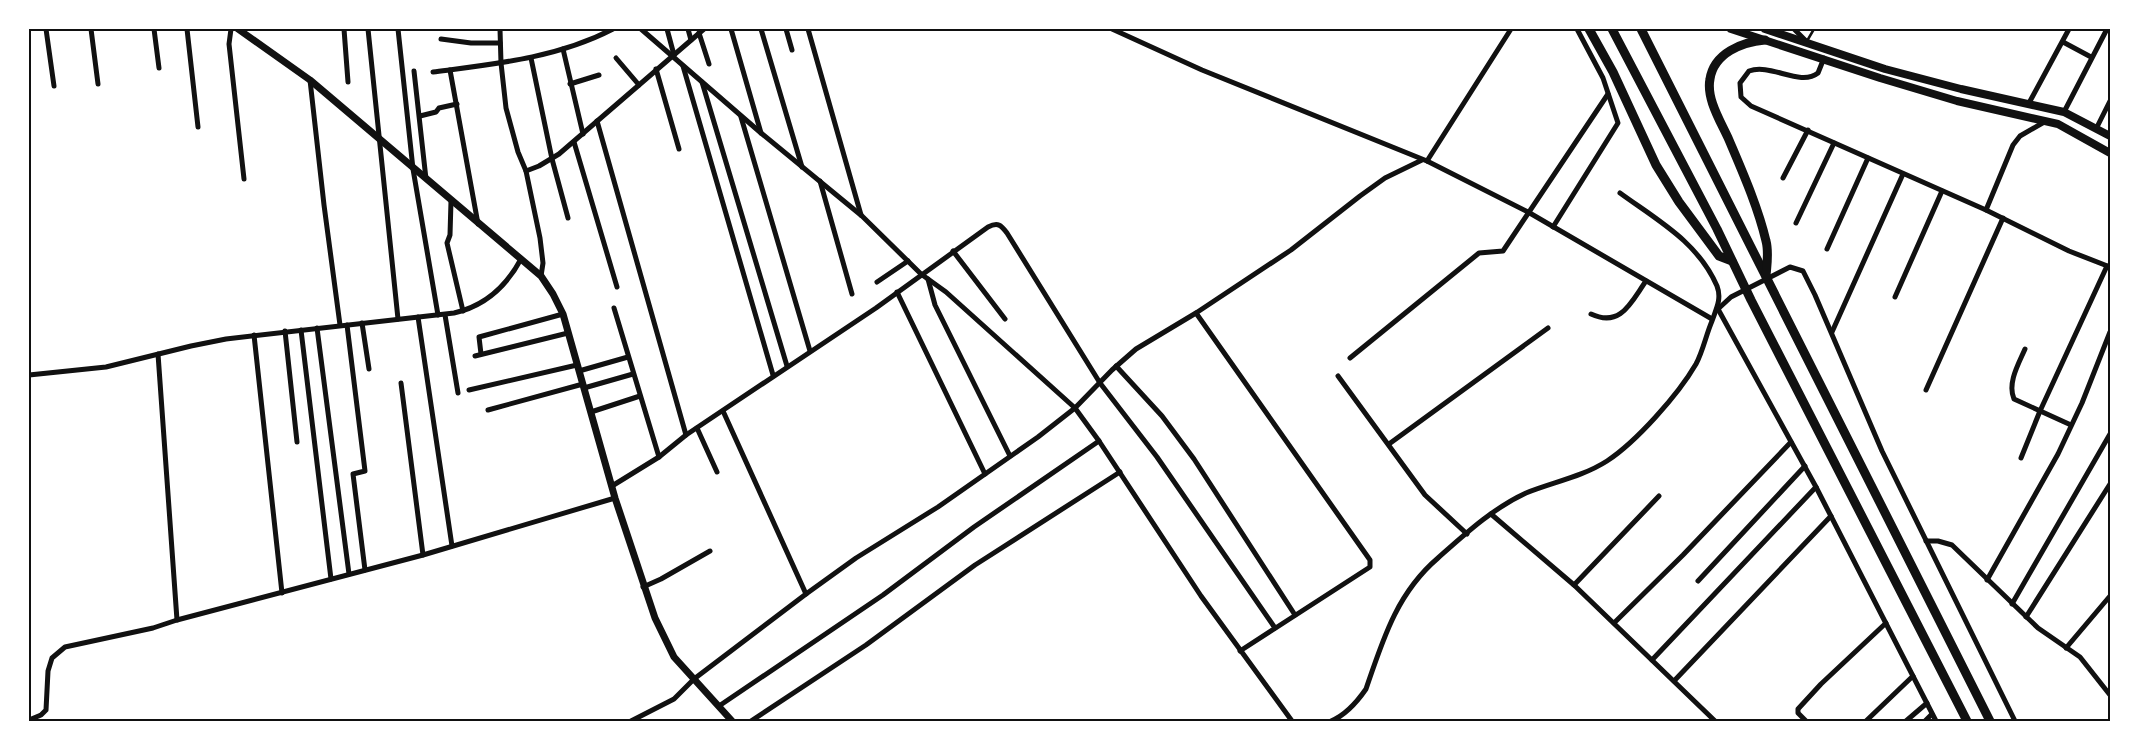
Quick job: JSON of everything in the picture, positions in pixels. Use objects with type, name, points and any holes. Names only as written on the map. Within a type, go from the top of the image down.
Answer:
[{"type":"highway","points":[[1589,29],[1613,72],[1656,165],[1679,202],[1719,256],[1732,261]]},
{"type":"highway","points":[[1612,29],[1966,721]]},
{"type":"highway","points":[[1641,29],[1990,721]]},
{"type":"highway","points":[[1765,40],[1751,41],[1738,45],[1726,53],[1712,71],[1709,80],[1710,96],[1743,174],[1766,242],[1766,276]]},
{"type":"main road","points":[[238,29],[310,80],[541,276],[563,314],[615,498],[643,587],[666,644],[681,667],[732,721]]},
{"type":"main road","points":[[1730,29],[1957,101],[2058,124],[2110,153]]},
{"type":"main road","points":[[1765,29],[1895,71],[1960,89],[2064,112],[2110,136]]},
{"type":"street","points":[[46,29],[54,86]]},
{"type":"street","points":[[91,29],[98,84]]},
{"type":"street","points":[[154,29],[160,68]]},
{"type":"street","points":[[187,29],[198,127]]},
{"type":"street","points":[[231,29],[228,44],[244,179]]},
{"type":"street","points":[[344,29],[348,82]]},
{"type":"street","points":[[368,29],[398,319]]},
{"type":"street","points":[[398,29],[413,169],[438,315]]},
{"type":"street","points":[[500,29],[501,63],[506,108],[511,130],[526,171],[542,250],[541,276]]},
{"type":"street","points":[[433,72],[531,58],[579,45],[613,29]]},
{"type":"street","points":[[641,29],[862,216],[921,274],[946,292],[1075,408],[1120,472],[1201,596],[1292,721]]},
{"type":"street","points":[[667,29],[673,55]]},
{"type":"street","points":[[688,29],[691,40]]},
{"type":"street","points":[[526,171],[552,159],[574,142],[704,29]]},
{"type":"street","points":[[731,29],[762,133]]},
{"type":"street","points":[[761,29],[802,167]]},
{"type":"street","points":[[786,29],[792,50]]},
{"type":"street","points":[[808,29],[862,216]]},
{"type":"street","points":[[1112,29],[1202,70],[1424,161],[1528,212],[1712,319]]},
{"type":"street","points":[[632,721],[674,699],[694,679],[806,594],[856,558],[938,507],[1010,456],[1075,408],[1116,366],[1142,345],[1196,313],[1291,250],[1385,178],[1424,161],[1511,29]]},
{"type":"street","points":[[1553,227],[1616,129],[1617,118],[1603,78],[1577,29]]},
{"type":"street","points":[[1794,29],[1806,42]]},
{"type":"street","points":[[2029,103],[2070,29]]},
{"type":"street","points":[[2064,112],[2107,29]]},
{"type":"street","points":[[699,33],[709,64]]},
{"type":"street","points":[[441,39],[471,43],[500,43]]},
{"type":"street","points":[[2062,42],[2091,57]]},
{"type":"street","points":[[563,49],[582,134]]},
{"type":"street","points":[[531,58],[552,159],[568,218]]},
{"type":"street","points":[[616,58],[639,85]]},
{"type":"street","points":[[1824,58],[1819,72],[1811,78],[1756,68],[1750,71],[1740,84],[1741,97],[1746,102],[1986,210],[2069,251],[2109,266],[2040,411],[2021,458]]},
{"type":"street","points":[[683,64],[773,375]]},
{"type":"street","points":[[656,69],[679,149]]},
{"type":"street","points":[[450,70],[478,224]]},
{"type":"street","points":[[414,71],[426,180]]},
{"type":"street","points":[[570,84],[599,75]]},
{"type":"street","points":[[310,80],[340,325]]},
{"type":"street","points":[[702,82],[786,366]]},
{"type":"street","points":[[1350,358],[1479,253],[1503,251],[1608,94]]},
{"type":"street","points":[[2096,129],[2110,101]]},
{"type":"street","points":[[420,116],[436,112],[439,108],[457,104]]},
{"type":"street","points":[[741,115],[810,351]]},
{"type":"street","points":[[597,121],[686,435]]},
{"type":"street","points":[[1986,210],[2013,145],[2020,136],[2046,121]]},
{"type":"street","points":[[1783,178],[1808,130]]},
{"type":"street","points":[[574,142],[617,287]]},
{"type":"street","points":[[1796,223],[1834,143]]},
{"type":"street","points":[[1827,249],[1868,158]]},
{"type":"street","points":[[1832,332],[1903,174]]},
{"type":"street","points":[[820,180],[852,294]]},
{"type":"street","points":[[1895,297],[1942,191]]},
{"type":"street","points":[[1620,193],[1694,248],[1718,288],[1718,309],[1805,466],[1936,721]]},
{"type":"street","points":[[451,201],[450,235],[447,243],[463,311]]},
{"type":"street","points":[[1926,390],[2003,218]]},
{"type":"street","points":[[612,486],[659,457],[686,435],[897,292],[988,227],[997,224],[1001,226],[1100,383],[1157,457],[1275,628]]},
{"type":"street","points":[[953,251],[1005,319]]},
{"type":"street","points":[[29,375],[106,367],[208,342],[254,335],[444,315],[463,311],[478,305],[497,292],[513,274],[521,260]]},
{"type":"street","points":[[877,282],[908,261]]},
{"type":"street","points":[[1335,721],[1351,708],[1366,689],[1395,613],[1408,588],[1437,558],[1491,514],[1526,494],[1591,470],[1609,460],[1633,439],[1687,378],[1697,362],[1712,319],[1718,309],[1731,297],[1790,267],[1794,267],[1803,271],[1832,332],[1882,451],[2015,721]]},
{"type":"street","points":[[928,279],[935,305],[1010,456]]},
{"type":"street","points":[[1591,314],[1601,319],[1617,316],[1625,311],[1646,281]]},
{"type":"street","points":[[897,292],[985,474]]},
{"type":"street","points":[[614,308],[659,457]]},
{"type":"street","points":[[1196,313],[1370,560],[1370,566],[1240,651]]},
{"type":"street","points":[[481,354],[479,337],[563,314]]},
{"type":"street","points":[[444,315],[458,394]]},
{"type":"street","points":[[418,317],[452,546]]},
{"type":"street","points":[[362,323],[369,369]]},
{"type":"street","points":[[346,325],[365,470],[353,474],[365,570]]},
{"type":"street","points":[[317,328],[349,574]]},
{"type":"street","points":[[1388,444],[1548,328]]},
{"type":"street","points":[[301,330],[331,579]]},
{"type":"street","points":[[285,332],[296,442]]},
{"type":"street","points":[[1987,580],[2052,466],[2082,403],[2110,332]]},
{"type":"street","points":[[475,356],[568,333]]},
{"type":"street","points":[[254,335],[282,592]]},
{"type":"street","points":[[2025,349],[2016,369],[2011,392],[2014,398],[2070,425]]},
{"type":"street","points":[[158,354],[176,620]]},
{"type":"street","points":[[469,390],[628,357]]},
{"type":"street","points":[[1116,366],[1162,416],[1188,452],[1295,615]]},
{"type":"street","points":[[488,410],[634,374]]},
{"type":"street","points":[[1338,376],[1425,494],[1467,534]]},
{"type":"street","points":[[401,383],[423,555]]},
{"type":"street","points":[[591,412],[640,396]]},
{"type":"street","points":[[722,411],[806,594]]},
{"type":"street","points":[[697,428],[717,472]]},
{"type":"street","points":[[2012,604],[2110,434]]},
{"type":"street","points":[[719,706],[883,595],[974,527],[1099,441]]},
{"type":"street","points":[[1614,623],[1683,555],[1791,442]]},
{"type":"street","points":[[1698,581],[1805,466]]},
{"type":"street","points":[[751,721],[866,645],[975,565],[1120,472]]},
{"type":"street","points":[[2026,617],[2110,484]]},
{"type":"street","points":[[1652,660],[1816,487]]},
{"type":"street","points":[[1574,585],[1659,496]]},
{"type":"street","points":[[29,720],[41,715],[46,710],[48,671],[52,658],[64,647],[152,628],[423,555],[615,498]]},
{"type":"street","points":[[1491,514],[1574,585],[1715,721]]},
{"type":"street","points":[[1674,681],[1831,516]]},
{"type":"street","points":[[1926,541],[1938,540],[1952,545],[2026,617],[2080,658],[2108,687],[2110,695]]},
{"type":"street","points":[[643,587],[710,551]]},
{"type":"street","points":[[2066,648],[2110,596]]},
{"type":"street","points":[[1806,721],[1798,713],[1798,709],[1821,684],[1886,623]]},
{"type":"street","points":[[1866,721],[1913,676]]},
{"type":"street","points":[[1906,721],[1927,704]]},
{"type":"street","points":[[1925,721],[1932,714]]},
{"type":"lane","points":[[1806,42],[1814,29]]}]
